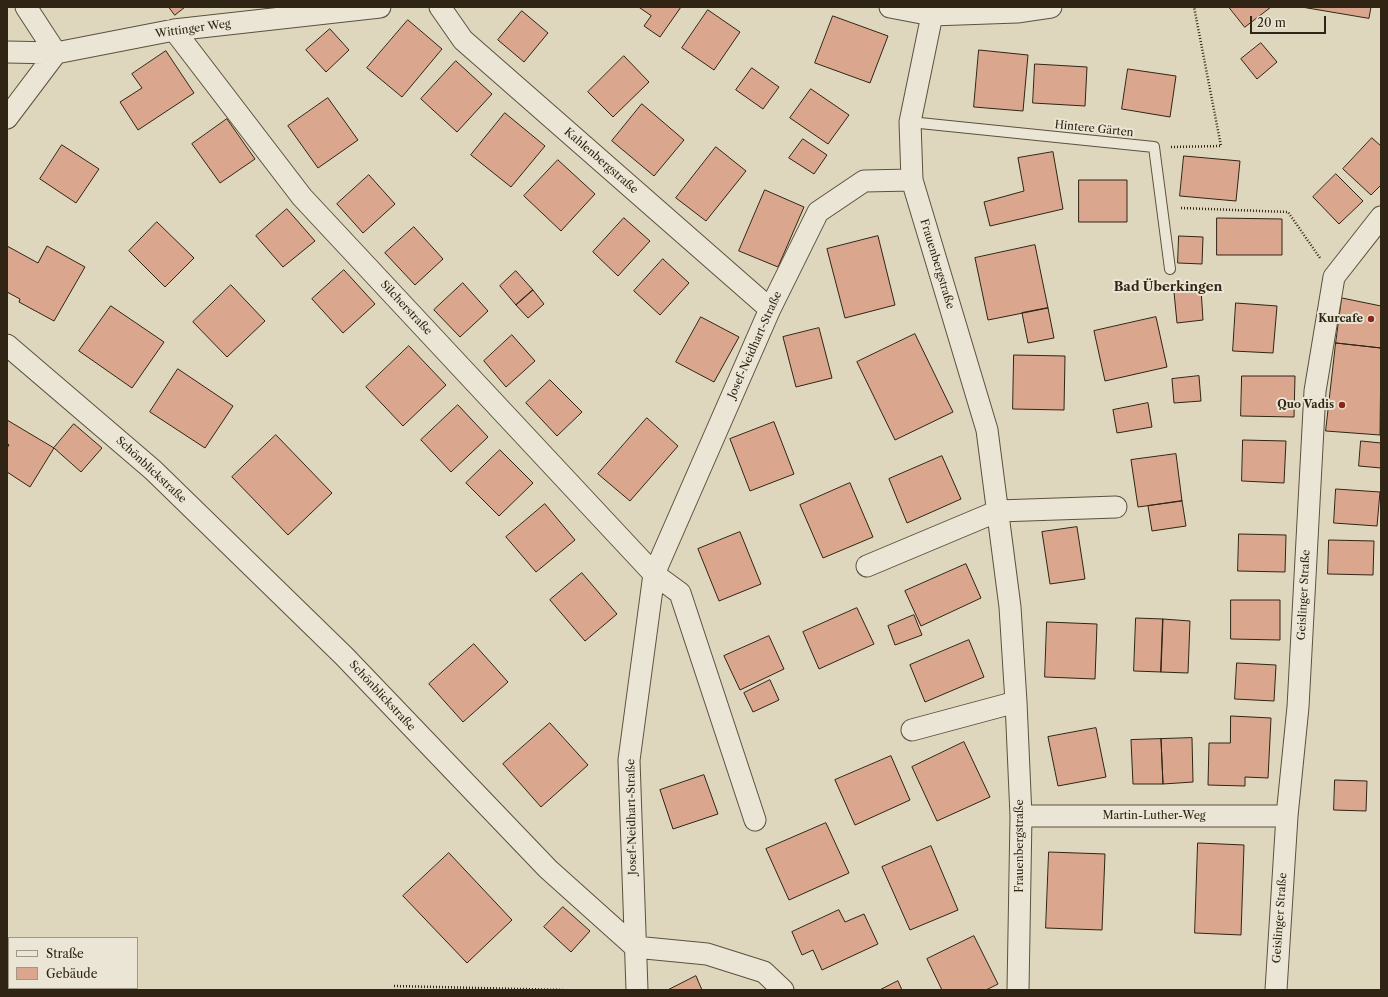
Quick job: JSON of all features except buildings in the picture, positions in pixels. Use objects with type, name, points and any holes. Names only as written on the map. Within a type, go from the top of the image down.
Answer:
[{"type":"street","points":[[7,118],[56,53],[26,7]]},
{"type":"street","name":"Wittinger Weg","points":[[7,52],[56,53],[174,30],[309,10],[380,7]]},
{"type":"street","name":"Kahlenbergstraße","points":[[440,7],[463,40],[770,309]]},
{"type":"street","points":[[890,7],[931,11],[1018,12],[1051,7]]},
{"type":"street","name":"Frauenbergstraße","points":[[931,11],[910,122],[912,180],[987,430],[998,511],[1010,607],[1021,816],[1018,990]]},
{"type":"street","name":"Silcherstraße","points":[[174,30],[302,197],[654,574]]},
{"type":"street","name":"Josef-Neidhart-Straße","points":[[637,990],[629,760],[654,574],[770,309],[818,212],[864,181],[912,180]]},
{"type":"street","name":"Geislinger Straße","points":[[1276,990],[1287,816],[1298,707],[1315,390],[1334,277],[1381,217]]},
{"type":"street","name":"Schönblickstraße","points":[[7,345],[153,470],[344,656],[548,869],[635,947]]},
{"type":"street","points":[[867,566],[998,511],[1116,507]]},
{"type":"street","points":[[654,574],[680,593],[755,820]]},
{"type":"street","points":[[912,730],[1016,702]]},
{"type":"street","name":"Martin-Luther-Weg","points":[[1021,816],[1287,816]]},
{"type":"street","points":[[635,947],[707,954],[764,972],[783,990]]},
{"type":"lane","name":"Hintere Gärten","points":[[910,122],[1154,147]]},
{"type":"lane","points":[[1154,147],[1170,269]]},
{"type":"path","points":[[1154,147],[1221,146],[1194,7]]},
{"type":"path","points":[[1162,208],[1288,212],[1334,277]]},
{"type":"path","points":[[394,986],[565,990]]},
{"type":"place","name":"Kurcafe","points":[[1371,319]]},
{"type":"place","name":"Quo Vadis","points":[[1342,405]]},
{"type":"district","name":"Bad Überkingen","points":[[1168,287]]}]
